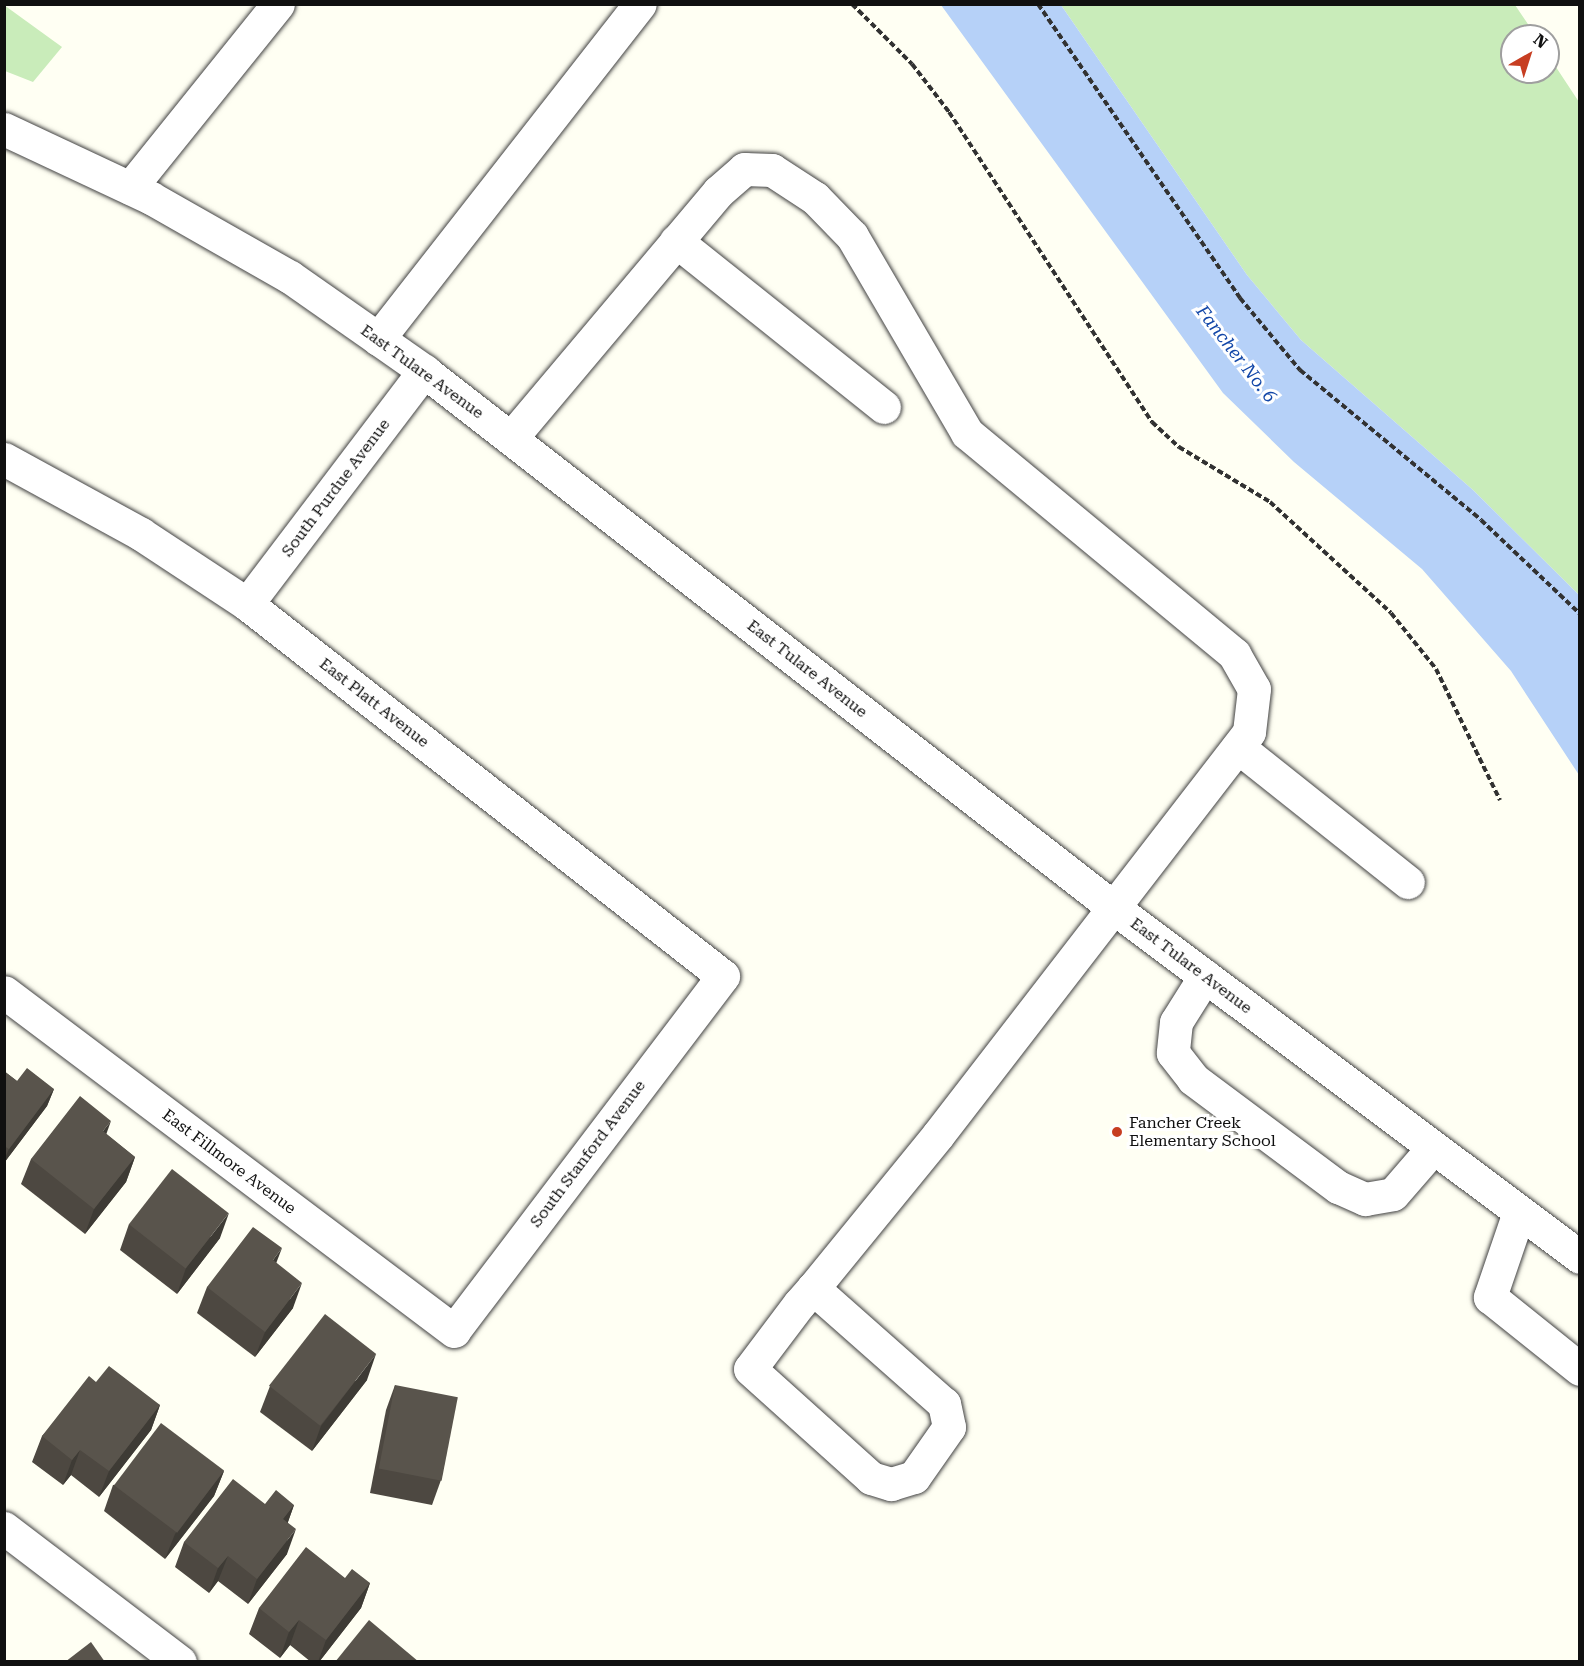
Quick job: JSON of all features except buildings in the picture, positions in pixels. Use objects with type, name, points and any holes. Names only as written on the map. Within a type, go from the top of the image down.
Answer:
[{"type":"street","points":[[130,188],[278,4]]},
{"type":"street","points":[[378,339],[640,4]]},
{"type":"street","name":"East Tulare Avenue","points":[[4,129],[130,188],[290,277],[424,371],[1114,908],[1518,1215],[1580,1257]]},
{"type":"street","points":[[511,438],[676,242],[744,169],[772,170],[815,198],[852,236],[967,433],[1234,654],[1254,689],[1249,732],[1238,747],[1114,908],[813,1288],[750,1369],[871,1478],[891,1484],[914,1477],[949,1426],[944,1404],[813,1288]]},
{"type":"street","points":[[676,242],[884,407]]},
{"type":"street","name":"South Purdue Avenue","points":[[248,604],[424,371]]},
{"type":"street","name":"East Platt Avenue","points":[[4,459],[141,534],[248,604],[723,976]]},
{"type":"street","points":[[1238,747],[1408,882]]},
{"type":"street","name":"South Stanford Avenue","points":[[454,1331],[723,976]]},
{"type":"street","points":[[1205,976],[1176,1022],[1173,1053],[1193,1079],[1338,1187],[1365,1198],[1393,1194],[1432,1149]]},
{"type":"street","name":"East Fillmore Avenue","points":[[4,992],[454,1331]]},
{"type":"street","points":[[1518,1215],[1490,1297],[1580,1369]]},
{"type":"street","points":[[4,1528],[180,1662]]},
{"type":"path","points":[[852,4],[912,64],[949,112],[1152,422],[1179,447],[1270,502],[1398,621],[1436,669],[1500,800]]},
{"type":"path","points":[[1038,4],[1240,298],[1300,370],[1481,520],[1580,614]]},
{"type":"green space","points":[[4,5],[62,47],[33,82],[5,71]]},
{"type":"green space","points":[[1061,5],[1515,5],[1528,24],[1500,24],[1500,84],[1560,84],[1560,73],[1579,102],[1579,595],[1473,490],[1301,340],[1247,275]]},
{"type":"water","name":"Fancher No. 6","points":[[941,5],[1061,5],[1247,275],[1301,340],[1473,490],[1579,595],[1579,775],[1511,671],[1422,569],[1294,462],[1223,393]]},
{"type":"place","name":"Fancher Creek Elementary School","points":[[1117,1132]]}]
